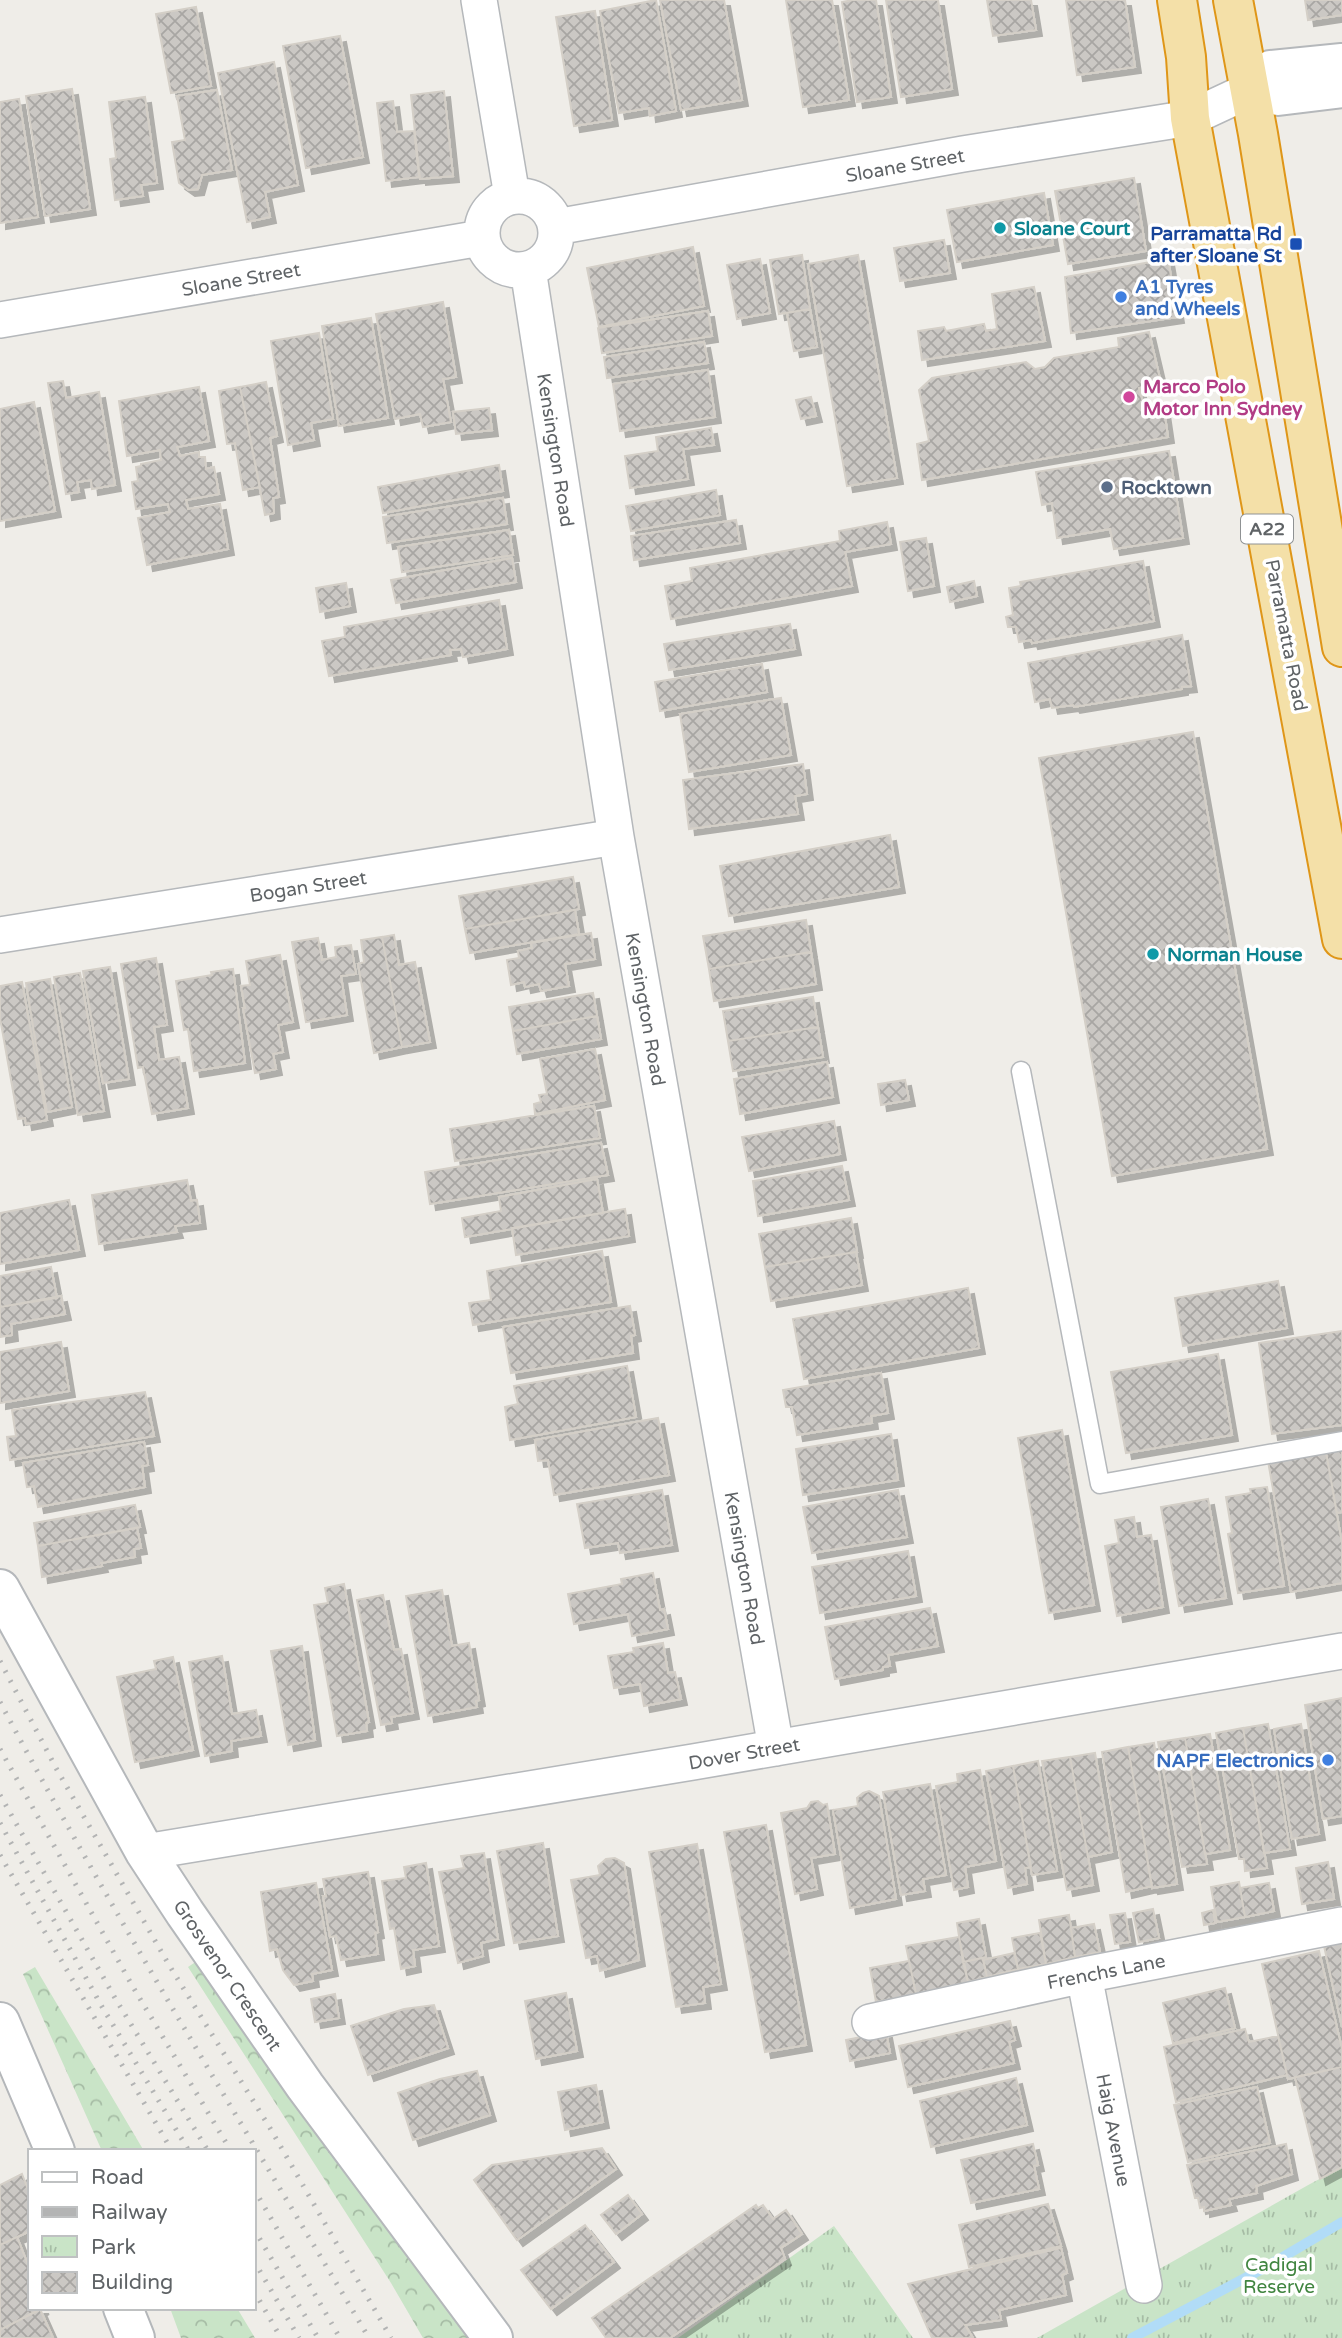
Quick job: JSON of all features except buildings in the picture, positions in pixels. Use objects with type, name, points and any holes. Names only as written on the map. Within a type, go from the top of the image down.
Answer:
[{"type":"highway","name":"Parramatta Road","points":[[1177,0],[1186,57],[1190,118],[1342,939]]},
{"type":"highway","name":"A22","points":[[1233,0],[1332,523],[1342,648]]},
{"type":"street","points":[[479,0],[512,196]]},
{"type":"street","name":"Sloane Street","points":[[556,227],[950,157],[1190,118],[1250,90],[1271,70],[1342,63]]},
{"type":"street","points":[[1250,90],[1278,96],[1342,88]]},
{"type":"street","points":[[512,196],[536,199],[552,215],[556,227],[553,249],[547,258],[528,269],[515,271],[493,260],[485,250],[481,238],[485,215],[492,206],[512,196]]},
{"type":"street","name":"Sloane Street","points":[[0,320],[481,238]]},
{"type":"street","name":"Kensington Road","points":[[528,269],[616,837],[776,1748]]},
{"type":"street","name":"Bogan Street","points":[[0,935],[616,837]]},
{"type":"street","name":"Grosvenor Crescent","points":[[0,1589],[145,1852],[230,1981],[305,2086],[493,2338]]},
{"type":"street","name":"Dover Street","points":[[145,1852],[1342,1651]]},
{"type":"street","name":"Frenchs Lane","points":[[870,2022],[1084,1975],[1342,1925]]},
{"type":"street","name":"Haig Avenue","points":[[1084,1975],[1144,2285]]},
{"type":"street","points":[[1,2024],[54,2149]]},
{"type":"street","points":[[124,2310],[135,2338]]},
{"type":"lane","points":[[1021,1071],[1100,1484],[1342,1441]]},
{"type":"green space","points":[[200,1959],[469,2338],[423,2338],[391,2283],[188,1967]]},
{"type":"green space","points":[[35,1967],[143,2149],[101,2149],[23,1974]]},
{"type":"green space","name":"Cadigal Reserve","points":[[1342,2167],[1342,2338],[1037,2338],[1310,2184]]},
{"type":"green space","points":[[834,2226],[913,2338],[678,2338]]},
{"type":"green space","points":[[171,2310],[238,2310],[255,2338],[181,2338]]},
{"type":"waterway","points":[[1132,2338],[1266,2267],[1342,2222]]},
{"type":"railway","points":[[0,1661],[56,1768],[169,1965],[270,2128],[391,2338]]},
{"type":"railway","points":[[0,1702],[134,1943],[369,2338]]},
{"type":"railway","points":[[0,1749],[133,1987],[230,2149]]},
{"type":"railway","points":[[0,1795],[115,1998],[207,2149]]},
{"type":"railway","points":[[0,1823],[101,2005],[188,2149]]},
{"type":"railway","points":[[0,1855],[171,2149]]},
{"type":"railway","points":[[256,2192],[340,2338]]},
{"type":"railway","points":[[256,2232],[318,2338]]},
{"type":"railway","points":[[256,2264],[299,2338]]},
{"type":"railway","points":[[256,2294],[281,2338]]},
{"type":"place","name":"Sloane Court","points":[[1000,228]]},
{"type":"place","name":"Parramatta Rd after Sloane St","points":[[1296,244]]},
{"type":"place","name":"A1 Tyres and Wheels","points":[[1121,297]]},
{"type":"place","name":"Marco Polo Motor Inn Sydney","points":[[1129,397]]},
{"type":"place","name":"Rocktown","points":[[1107,487]]},
{"type":"place","name":"Norman House","points":[[1153,954]]},
{"type":"place","name":"NAPF Electronics","points":[[1328,1760]]}]
